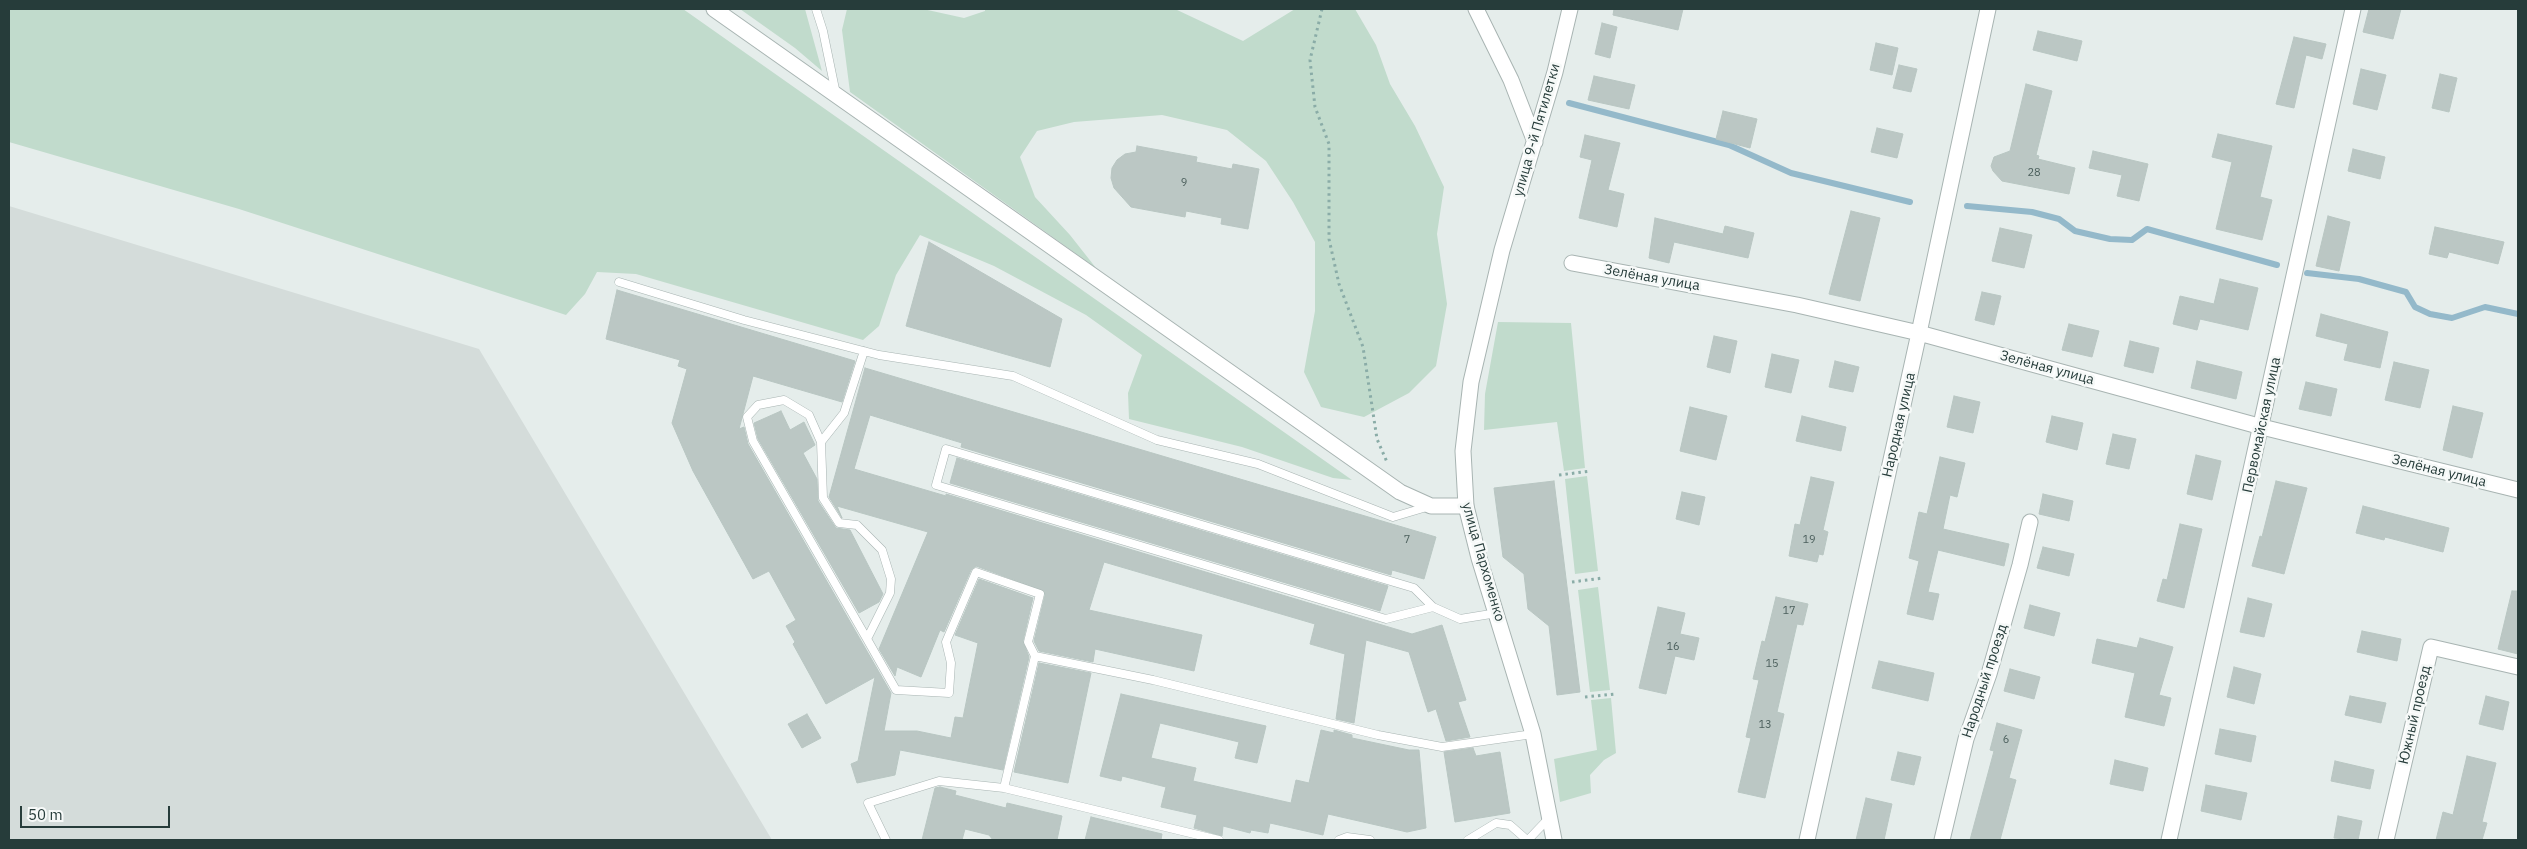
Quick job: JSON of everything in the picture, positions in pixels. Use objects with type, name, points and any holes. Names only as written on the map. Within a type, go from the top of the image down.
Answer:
[{"type":"street","points":[[714,9],[1400,492],[1431,506],[1466,506]]},
{"type":"street","points":[[1476,9],[1511,80],[1535,142]]},
{"type":"street","name":"улица 9-й Пятилетки","points":[[1502,250],[1555,72],[1570,9]]},
{"type":"street","name":"Народная улица","points":[[1807,840],[1919,333],[1988,9]]},
{"type":"street","name":"Первомайская улица","points":[[2169,840],[2262,427],[2353,9]]},
{"type":"street","name":"улица Пархоменко","points":[[1502,250],[1466,413],[1463,486],[1466,506],[1533,734],[1554,840]]},
{"type":"street","name":"Зелёная улица","points":[[1572,263],[1797,305],[1919,333],[2262,427],[2518,490]]},
{"type":"street","name":"Народный проезд","points":[[1942,840],[1966,738],[1991,664],[2020,565],[2030,522]]},
{"type":"street","name":"Южный проезд","points":[[2386,840],[2431,647],[2518,667]]},
{"type":"lane","points":[[816,9],[823,31],[837,96]]},
{"type":"lane","points":[[619,282],[744,320],[864,351],[937,365],[1013,376],[1157,440],[1258,464],[1393,517],[1431,506]]},
{"type":"lane","points":[[821,442],[844,413],[864,351]]},
{"type":"lane","points":[[867,639],[890,593],[891,579],[882,550],[857,525],[839,523],[823,498],[821,442],[809,415],[784,400],[758,406],[747,417],[752,441],[896,690],[949,693],[951,663],[946,642],[976,572],[1040,594],[1028,642],[1035,656],[1004,788]]},
{"type":"lane","points":[[1433,606],[1386,619],[936,486],[946,449],[1414,588],[1433,606],[1460,619],[1497,614]]},
{"type":"lane","points":[[1035,656],[1153,680],[1378,735],[1442,746],[1533,734]]},
{"type":"lane","points":[[886,840],[868,803],[939,781],[1004,788],[1219,840]]},
{"type":"lane","points":[[1468,840],[1496,823],[1510,824],[1527,840],[1550,817]]},
{"type":"lane","points":[[1339,840],[1347,837],[1370,840]]},
{"type":"path","points":[[1322,9],[1310,60],[1316,106],[1329,144],[1329,239],[1339,284],[1362,347],[1377,439],[1388,466]]},
{"type":"path","points":[[1559,475],[1591,471]]},
{"type":"path","points":[[1572,582],[1603,578]]},
{"type":"path","points":[[1585,697],[1615,694]]},
{"type":"shaded area","points":[[9,206],[479,349],[772,840],[9,840]]},
{"type":"green space","points":[[9,9],[683,9],[1352,480],[1333,478],[1242,447],[1129,419],[1128,393],[1142,355],[1086,315],[994,266],[920,235],[896,275],[879,326],[863,340],[636,274],[597,272],[585,294],[566,315],[239,209],[9,142]]},
{"type":"green space","points":[[740,9],[805,9],[822,71],[795,48]]},
{"type":"green space","points":[[847,9],[923,9],[964,18],[985,11],[985,9],[1175,9],[1243,41],[1295,9],[1355,9],[1376,45],[1390,84],[1415,126],[1444,187],[1437,234],[1447,304],[1436,366],[1409,393],[1364,417],[1321,407],[1304,372],[1315,311],[1315,242],[1293,202],[1266,161],[1227,130],[1162,115],[1074,122],[1037,131],[1020,157],[1035,197],[1070,235],[1096,268],[850,92],[842,30]]},
{"type":"green space","points":[[1498,322],[1571,323],[1585,468],[1564,471],[1557,422],[1484,430],[1485,394]]},
{"type":"green space","points":[[1587,476],[1598,571],[1575,574],[1565,479]]},
{"type":"green space","points":[[1598,587],[1610,690],[1590,692],[1578,590]]},
{"type":"green space","points":[[1611,698],[1616,753],[1604,760],[1590,775],[1591,793],[1560,802],[1554,759],[1597,750],[1591,700]]},
{"type":"building","points":[[1614,9],[1683,9],[1678,30],[1613,15]]},
{"type":"building","points":[[2369,9],[2401,9],[2393,39],[2363,32]]},
{"type":"building","points":[[1602,23],[1617,27],[1610,58],[1595,54]]},
{"type":"building","points":[[2038,31],[2082,41],[2077,61],[2033,50]]},
{"type":"building","points":[[2294,37],[2326,44],[2322,59],[2306,55],[2294,108],[2276,104]]},
{"type":"building","points":[[1876,43],[1898,48],[1892,75],[1870,70]]},
{"type":"building","points":[[1899,65],[1917,69],[1911,92],[1893,88]]},
{"type":"building","points":[[2361,69],[2386,75],[2377,110],[2353,104]]},
{"type":"building","points":[[2440,74],[2457,78],[2449,112],[2432,108]]},
{"type":"building","points":[[1594,76],[1635,85],[1629,109],[1588,100]]},
{"type":"building","points":[[2026,84],[2052,91],[2036,155],[2039,156],[2038,159],[2075,168],[2069,194],[2002,181],[1991,166],[1994,157],[2010,151]]},
{"type":"building","points":[[1723,111],[1757,119],[1750,148],[1716,139]]},
{"type":"building","points":[[1877,128],[1903,134],[1897,158],[1871,152]]},
{"type":"building","points":[[2218,134],[2272,146],[2260,197],[2272,200],[2262,240],[2216,229],[2232,162],[2212,157]]},
{"type":"building","points":[[1585,135],[1620,143],[1608,190],[1624,194],[1617,227],[1579,218],[1592,160],[1580,157]]},
{"type":"building","points":[[1137,146],[1197,157],[1196,162],[1232,169],[1233,164],[1259,169],[1248,229],[1221,224],[1222,218],[1186,211],[1185,217],[1131,207],[1114,188],[1111,178],[1112,168],[1117,160],[1125,154],[1136,152]]},
{"type":"building","points":[[2353,149],[2385,157],[2380,179],[2348,171]]},
{"type":"building","points":[[2093,151],[2148,164],[2139,201],[2117,196],[2122,175],[2089,168]]},
{"type":"building","points":[[1851,211],[1880,218],[1860,301],[1829,294]]},
{"type":"building","points":[[2328,216],[2350,222],[2339,271],[2316,266]]},
{"type":"building","points":[[1655,218],[1723,234],[1725,226],[1754,233],[1748,258],[1674,242],[1669,263],[1649,258]]},
{"type":"building","points":[[2435,227],[2504,242],[2498,264],[2449,252],[2447,258],[2429,254]]},
{"type":"building","points":[[2000,228],[2032,235],[2024,268],[1992,261]]},
{"type":"building","points":[[929,242],[1062,319],[1050,367],[906,326]]},
{"type":"building","points":[[2220,279],[2258,288],[2248,330],[2200,319],[2197,330],[2173,324],[2180,296],[2214,304]]},
{"type":"building","points":[[617,290],[855,361],[842,402],[753,376],[739,429],[744,427],[748,444],[891,693],[884,731],[917,731],[951,738],[955,717],[963,718],[978,643],[955,635],[979,579],[1033,598],[1023,641],[1029,657],[1003,770],[900,750],[895,775],[857,783],[851,764],[858,761],[875,677],[826,704],[793,644],[795,642],[786,626],[796,620],[769,571],[753,579],[693,471],[672,423],[687,369],[678,366],[680,360],[606,339]]},
{"type":"building","points":[[1982,292],[2001,296],[1994,325],[1975,320]]},
{"type":"building","points":[[2321,314],[2388,332],[2380,368],[2344,360],[2348,344],[2316,336]]},
{"type":"building","points":[[2069,324],[2099,331],[2092,357],[2062,350]]},
{"type":"building","points":[[1714,336],[1737,341],[1730,373],[1707,367]]},
{"type":"building","points":[[2130,341],[2159,348],[2153,373],[2124,366]]},
{"type":"building","points":[[1772,354],[1799,360],[1791,393],[1765,387]]},
{"type":"building","points":[[1835,361],[1859,367],[1853,392],[1829,387]]},
{"type":"building","points":[[2197,361],[2242,372],[2236,399],[2191,388]]},
{"type":"building","points":[[2394,362],[2429,370],[2420,408],[2385,400]]},
{"type":"building","points":[[865,368],[1436,537],[1424,579],[1392,570],[1391,575],[961,447],[962,443],[870,415],[854,469],[946,496],[946,494],[1412,634],[1442,625],[1466,700],[1458,702],[1470,737],[1446,741],[1436,709],[1428,712],[1409,652],[1366,640],[1354,723],[1336,719],[1345,654],[1310,644],[1315,624],[1104,562],[1089,610],[1202,635],[1194,671],[1095,649],[1093,662],[1039,651],[1034,641],[1045,595],[1044,591],[976,566],[971,570],[944,632],[940,630],[921,677],[897,667],[895,676],[879,649],[928,532],[837,506],[842,518],[829,497]]},
{"type":"building","points":[[2306,382],[2337,389],[2331,416],[2299,409]]},
{"type":"building","points":[[1954,396],[1980,402],[1973,433],[1947,427]]},
{"type":"building","points":[[2453,406],[2483,413],[2472,458],[2443,450]]},
{"type":"building","points":[[1690,407],[1727,416],[1716,460],[1680,451]]},
{"type":"building","points":[[781,411],[790,430],[804,422],[815,445],[803,453],[817,479],[818,501],[836,528],[850,530],[883,594],[879,602],[859,613],[758,439],[754,423]]},
{"type":"building","points":[[1802,416],[1846,427],[1841,451],[1796,441]]},
{"type":"building","points":[[2052,416],[2083,423],[2077,450],[2046,442]]},
{"type":"building","points":[[2113,434],[2136,439],[2129,469],[2106,464]]},
{"type":"building","points":[[2196,455],[2221,461],[2212,500],[2187,494]]},
{"type":"building","points":[[1940,457],[1965,463],[1957,497],[1950,495],[1943,529],[2009,544],[2004,566],[1938,550],[1928,592],[1939,594],[1933,620],[1907,614],[1919,561],[1909,558],[1919,512],[1927,514]]},
{"type":"building","points":[[957,458],[1388,586],[1380,611],[950,483]]},
{"type":"building","points":[[1811,477],[1834,482],[1823,530],[1828,532],[1823,555],[1819,554],[1817,562],[1789,556],[1795,524],[1800,525]]},
{"type":"building","points":[[1554,481],[1580,692],[1557,695],[1549,626],[1528,609],[1524,574],[1503,557],[1494,488]]},
{"type":"building","points":[[2276,481],[2307,488],[2284,574],[2252,566],[2260,536],[2262,537]]},
{"type":"building","points":[[1682,492],[1705,497],[1699,525],[1676,519]]},
{"type":"building","points":[[2043,494],[2073,501],[2069,521],[2039,514]]},
{"type":"building","points":[[2363,506],[2449,528],[2443,552],[2385,537],[2384,540],[2356,533]]},
{"type":"building","points":[[2180,524],[2202,529],[2184,608],[2157,601],[2163,579],[2167,580]]},
{"type":"building","points":[[2043,547],[2074,554],[2069,576],[2037,568]]},
{"type":"building","points":[[2512,591],[2518,591],[2518,654],[2498,649]]},
{"type":"building","points":[[1776,597],[1808,604],[1803,625],[1797,624],[1777,712],[1784,714],[1765,798],[1738,792],[1751,738],[1746,737],[1759,680],[1753,679],[1762,641],[1765,642]]},
{"type":"building","points":[[2248,598],[2272,604],[2264,637],[2240,632]]},
{"type":"building","points":[[2030,605],[2060,613],[2054,636],[2024,628]]},
{"type":"building","points":[[1658,607],[1685,613],[1680,634],[1699,638],[1694,660],[1675,656],[1666,694],[1639,688]]},
{"type":"building","points":[[2362,631],[2401,639],[2397,661],[2357,652]]},
{"type":"building","points":[[2140,638],[2173,647],[2159,695],[2171,698],[2164,726],[2125,717],[2135,673],[2092,663],[2097,639],[2137,648]]},
{"type":"building","points":[[1879,661],[1934,673],[1928,701],[1872,688]]},
{"type":"building","points":[[1039,663],[1091,673],[1068,783],[1014,772]]},
{"type":"building","points":[[2234,667],[2261,674],[2254,704],[2227,697]]},
{"type":"building","points":[[2010,669],[2040,677],[2034,699],[2004,691]]},
{"type":"building","points":[[1121,694],[1266,726],[1257,763],[1235,758],[1239,742],[1160,723],[1151,758],[1196,768],[1193,781],[1291,803],[1296,780],[1309,783],[1321,730],[1334,733],[1334,730],[1352,735],[1352,738],[1409,750],[1419,750],[1426,828],[1407,832],[1328,814],[1323,835],[1270,823],[1268,833],[1251,830],[1250,833],[1223,826],[1222,836],[1194,828],[1197,815],[1161,807],[1166,787],[1122,776],[1121,781],[1100,776]]},
{"type":"building","points":[[2350,696],[2386,703],[2381,723],[2345,715]]},
{"type":"building","points":[[2486,696],[2509,702],[2503,730],[2479,724]]},
{"type":"building","points":[[807,714],[821,738],[802,748],[788,724]]},
{"type":"building","points":[[1997,723],[2022,730],[2009,778],[2016,780],[2000,840],[1970,840],[1994,751],[1990,750]]},
{"type":"building","points":[[2220,729],[2256,736],[2251,762],[2215,754]]},
{"type":"building","points":[[1473,748],[1476,756],[1500,752],[1510,813],[1455,822],[1444,752]]},
{"type":"building","points":[[1898,752],[1921,757],[1914,785],[1891,780]]},
{"type":"building","points":[[2467,756],[2496,763],[2482,822],[2487,823],[2482,840],[2436,840],[2443,812],[2453,815]]},
{"type":"building","points":[[2115,760],[2148,768],[2143,791],[2110,784]]},
{"type":"building","points":[[2335,761],[2374,770],[2370,789],[2331,781]]},
{"type":"building","points":[[2206,785],[2247,793],[2241,820],[2201,811]]},
{"type":"building","points":[[940,787],[956,791],[955,795],[1006,808],[1007,803],[1062,816],[1057,840],[993,840],[989,835],[965,829],[962,840],[922,840],[935,788]]},
{"type":"building","points":[[1866,798],[1892,804],[1884,840],[1856,840]]},
{"type":"building","points":[[2338,816],[2362,821],[2358,840],[2334,838]]},
{"type":"building","points":[[1091,817],[1162,834],[1161,840],[1085,840]]},
{"type":"waterway","points":[[1569,103],[1729,145],[1791,173],[1910,202]]},
{"type":"waterway","points":[[1967,206],[2032,212],[2059,219],[2075,231],[2110,239],[2132,240],[2147,229],[2277,265]]},
{"type":"waterway","points":[[2307,273],[2359,279],[2406,292],[2415,307],[2430,314],[2452,318],[2485,307],[2518,314]]}]
